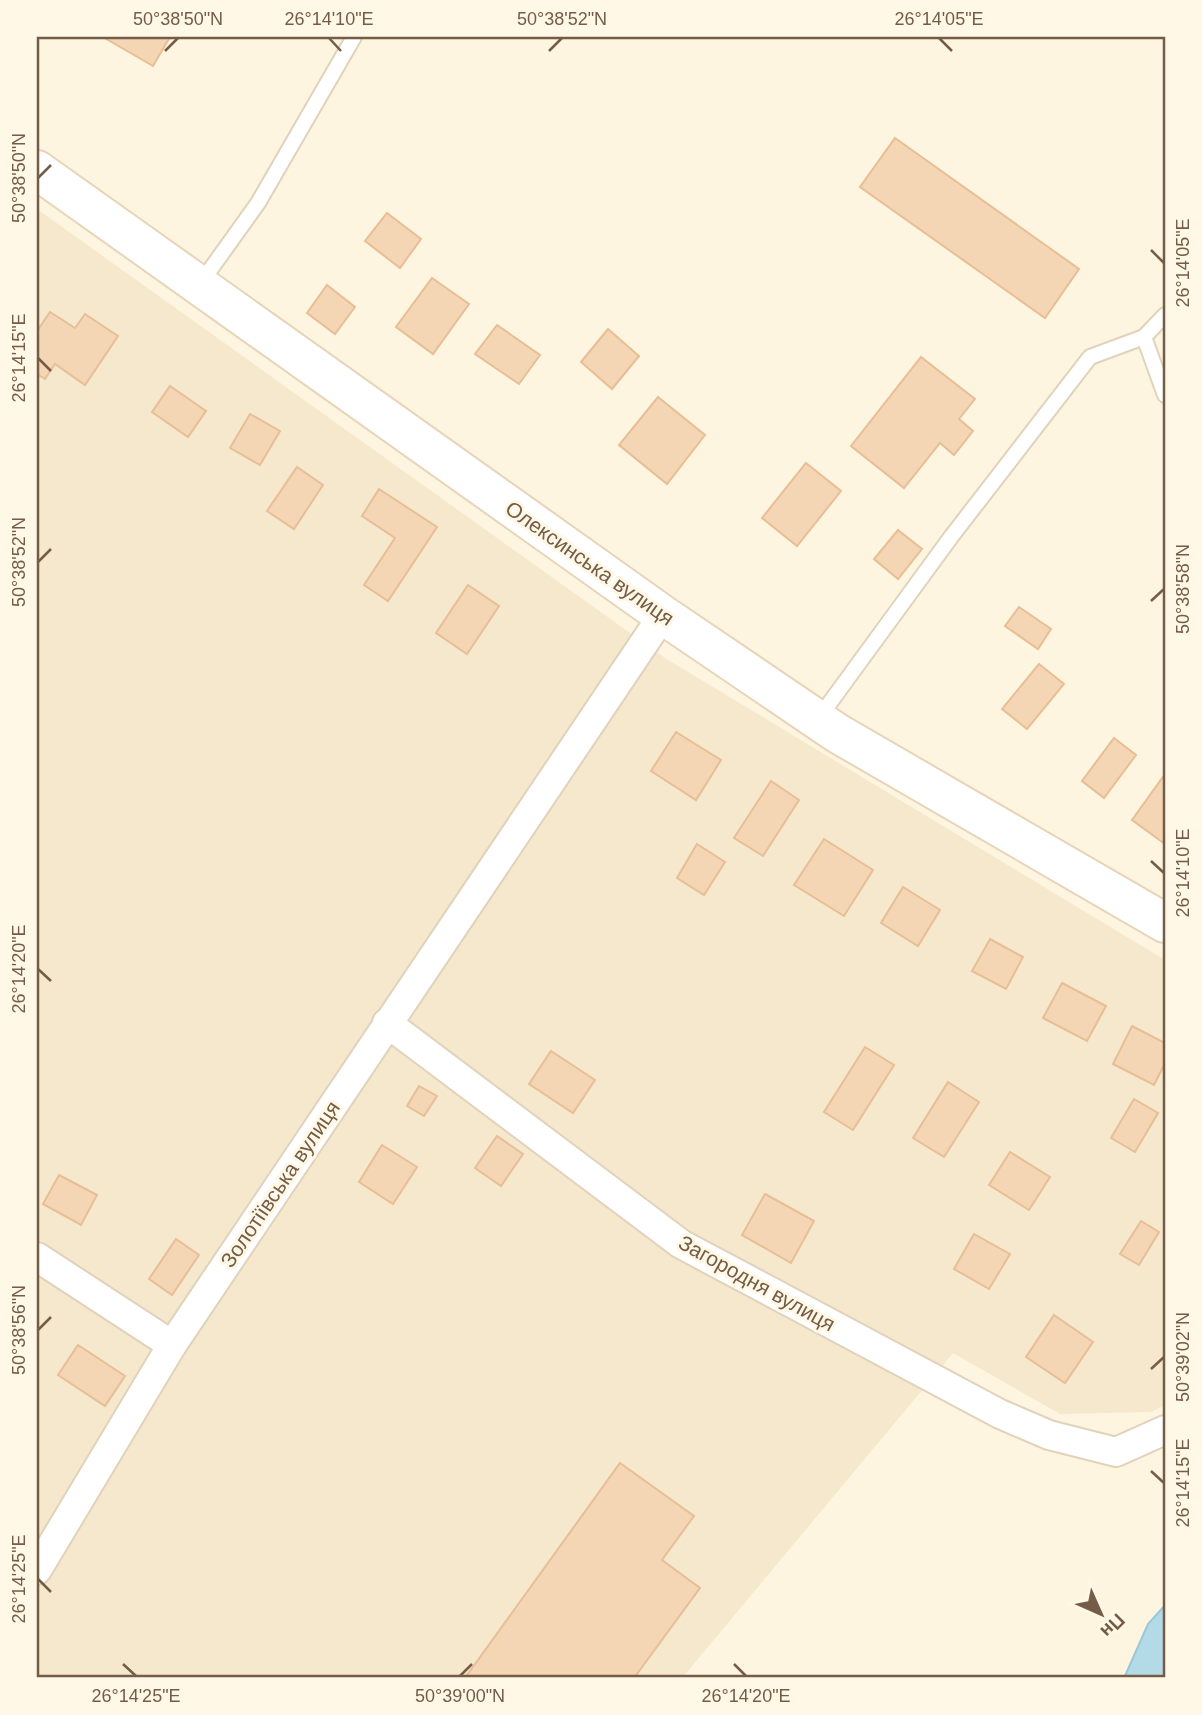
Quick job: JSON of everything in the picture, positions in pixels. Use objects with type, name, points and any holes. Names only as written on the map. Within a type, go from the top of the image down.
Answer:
[{"type":"street","name":"Олексинська вулиця","points":[[37,170],[663,615],[817,720],[1165,923]]},
{"type":"street","name":"Золотіївська вулиця","points":[[37,1570],[172,1345],[663,615]]},
{"type":"street","name":"Загородня вулиця","points":[[387,1023],[681,1244],[1000,1413],[1049,1435],[1116,1452],[1165,1430]]},
{"type":"street","points":[[37,1257],[172,1345]]},
{"type":"lane","points":[[199,285],[258,203],[354,37]]},
{"type":"lane","points":[[817,720],[951,537],[1090,356],[1144,337],[1165,315]]},
{"type":"lane","points":[[1144,337],[1165,394]]},
{"type":"shaded area","points":[[37,209],[665,658],[1165,960],[1165,1405],[1151,1412],[1060,1414],[953,1353],[682,1678],[37,1678]]},
{"type":"water","points":[[1165,1605],[1165,1678],[1124,1678],[1148,1624]]},
{"type":"building","points":[[103,37],[170,37],[153,66]]},
{"type":"building","points":[[895,138],[1079,269],[1045,318],[860,187]]},
{"type":"building","points":[[387,213],[421,239],[400,268],[365,241]]},
{"type":"building","points":[[432,278],[469,304],[433,354],[396,327]]},
{"type":"building","points":[[327,285],[355,307],[335,334],[307,313]]},
{"type":"building","points":[[50,312],[75,328],[85,314],[118,336],[85,385],[55,364],[45,379],[37,374],[37,331]]},
{"type":"building","points":[[497,325],[540,355],[519,384],[475,354]]},
{"type":"building","points":[[608,329],[639,356],[612,389],[581,362]]},
{"type":"building","points":[[921,357],[975,399],[959,419],[973,431],[954,455],[940,443],[904,488],[851,446]]},
{"type":"building","points":[[170,386],[206,411],[188,437],[152,412]]},
{"type":"building","points":[[658,397],[705,435],[667,484],[619,445]]},
{"type":"building","points":[[250,414],[280,431],[260,465],[230,448]]},
{"type":"building","points":[[806,463],[841,491],[797,546],[762,518]]},
{"type":"building","points":[[297,467],[323,485],[294,529],[267,511]]},
{"type":"building","points":[[379,489],[437,527],[388,601],[364,585],[395,538],[362,516]]},
{"type":"building","points":[[898,530],[922,549],[898,579],[874,559]]},
{"type":"building","points":[[468,585],[499,606],[467,654],[436,633]]},
{"type":"building","points":[[1019,607],[1051,629],[1038,649],[1005,626]]},
{"type":"building","points":[[1039,664],[1064,684],[1027,729],[1002,709]]},
{"type":"building","points":[[676,732],[721,760],[696,800],[651,771]]},
{"type":"building","points":[[1114,738],[1136,755],[1104,798],[1082,781]]},
{"type":"building","points":[[1165,774],[1165,844],[1132,820]]},
{"type":"building","points":[[771,781],[799,800],[763,856],[734,838]]},
{"type":"building","points":[[824,839],[873,870],[844,916],[794,885]]},
{"type":"building","points":[[697,844],[725,862],[704,895],[677,878]]},
{"type":"building","points":[[903,887],[940,910],[918,946],[881,923]]},
{"type":"building","points":[[990,939],[1023,957],[1006,989],[972,971]]},
{"type":"building","points":[[1062,983],[1106,1006],[1087,1041],[1043,1018]]},
{"type":"building","points":[[1132,1026],[1165,1043],[1165,1063],[1154,1085],[1113,1064]]},
{"type":"building","points":[[865,1047],[894,1065],[853,1130],[824,1112]]},
{"type":"building","points":[[551,1051],[595,1080],[573,1113],[529,1084]]},
{"type":"building","points":[[948,1082],[979,1102],[944,1157],[913,1138]]},
{"type":"building","points":[[419,1086],[437,1096],[424,1116],[407,1106]]},
{"type":"building","points":[[1134,1099],[1158,1113],[1135,1152],[1111,1138]]},
{"type":"building","points":[[497,1136],[523,1154],[501,1186],[475,1168]]},
{"type":"building","points":[[382,1145],[417,1167],[393,1204],[359,1182]]},
{"type":"building","points":[[1010,1152],[1050,1177],[1029,1210],[989,1185]]},
{"type":"building","points":[[59,1175],[97,1195],[81,1225],[43,1204]]},
{"type":"building","points":[[765,1194],[814,1221],[791,1263],[742,1235]]},
{"type":"building","points":[[1141,1221],[1159,1232],[1139,1265],[1120,1254]]},
{"type":"building","points":[[974,1234],[1010,1254],[989,1289],[954,1269]]},
{"type":"building","points":[[176,1239],[199,1255],[172,1295],[149,1279]]},
{"type":"building","points":[[1054,1315],[1093,1342],[1065,1383],[1026,1357]]},
{"type":"building","points":[[78,1345],[125,1376],[105,1406],[58,1375]]},
{"type":"building","points":[[620,1463],[694,1516],[662,1560],[700,1588],[634,1678],[465,1678]]}]
